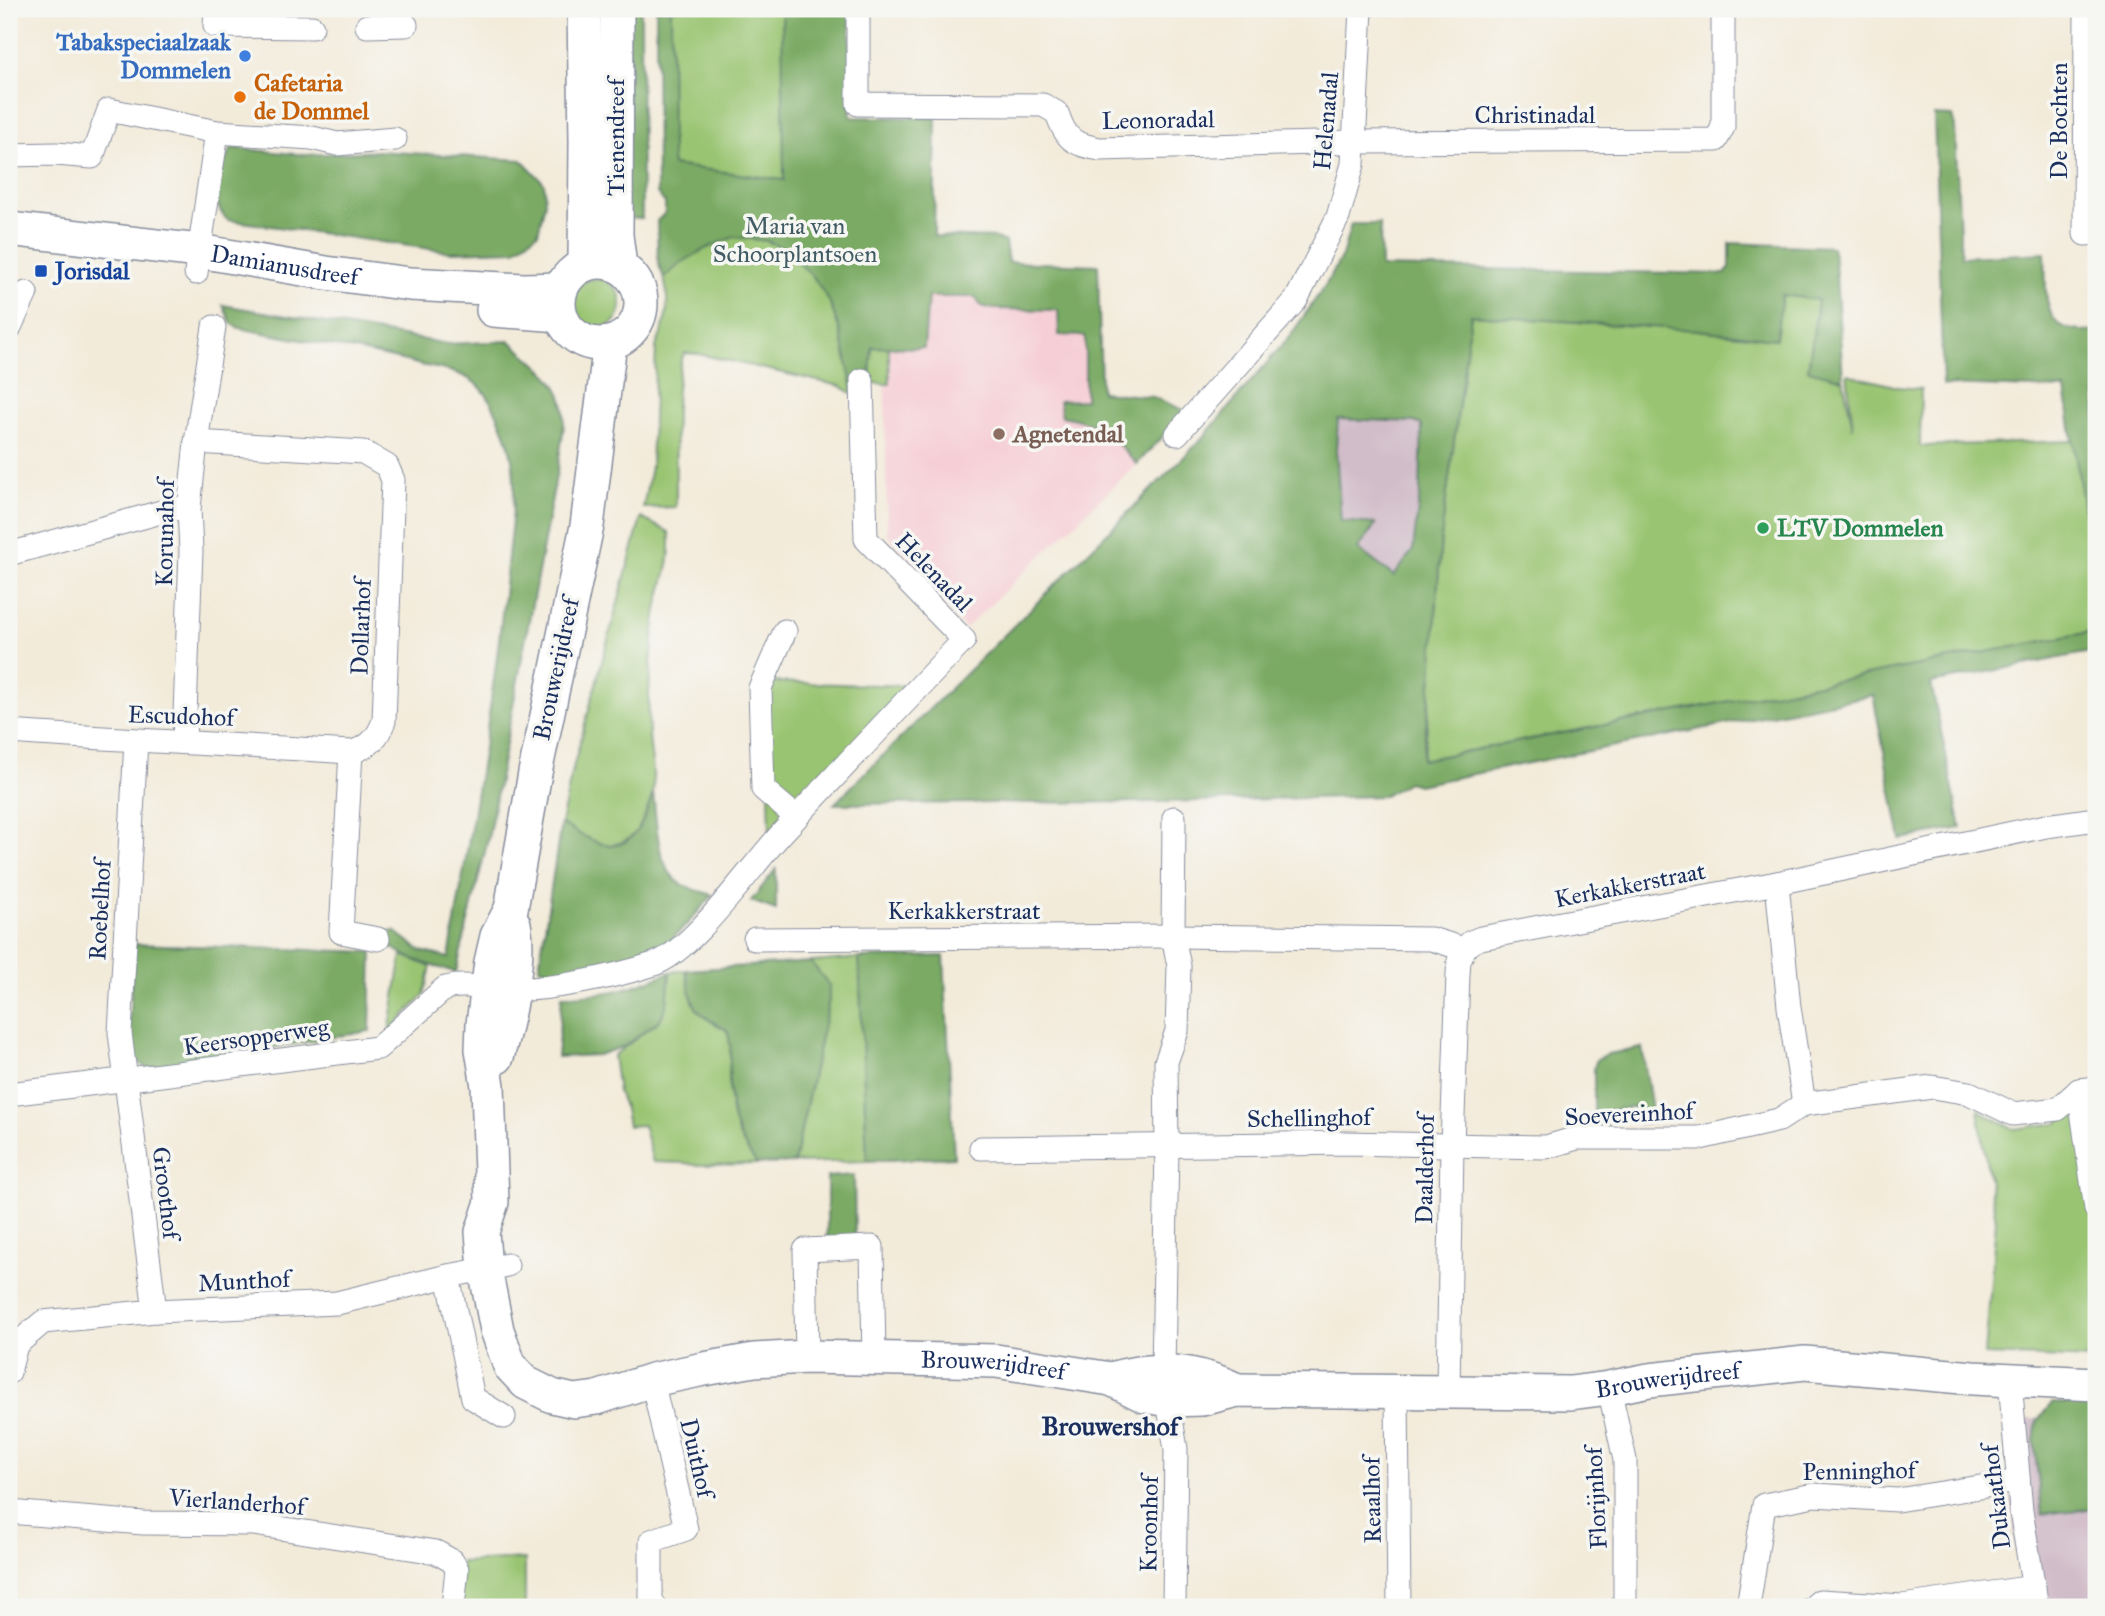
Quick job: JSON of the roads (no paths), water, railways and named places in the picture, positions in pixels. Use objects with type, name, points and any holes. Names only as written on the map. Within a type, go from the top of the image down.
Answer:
[{"type":"street","points":[[216,9],[215,26],[312,27]]},
{"type":"street","name":"Tienendreef","points":[[584,9],[585,264]]},
{"type":"street","name":"Tienendreef","points":[[617,9],[616,235],[620,266]]},
{"type":"street","name":"Leonoradal","points":[[858,9],[858,104],[1043,105],[1057,113],[1064,134],[1081,145],[1100,149],[1354,142]]},
{"type":"street","name":"Helenadal","points":[[1177,434],[1296,300],[1338,217],[1353,164],[1361,9]]},
{"type":"street","name":"Christinadal","points":[[1354,142],[1716,140],[1723,127],[1723,9]]},
{"type":"street","name":"De Bochten","points":[[2086,9],[2091,234]]},
{"type":"street","points":[[367,26],[406,25]]},
{"type":"street","points":[[9,155],[56,154],[92,157],[109,110],[216,132],[312,138],[337,144],[395,139]]},
{"type":"street","points":[[197,262],[216,132]]},
{"type":"street","name":"Damianusdreef","points":[[9,229],[197,262],[398,303],[560,302]]},
{"type":"street","name":"Damianusdreef","points":[[9,251],[197,262]]},
{"type":"street","points":[[597,261],[620,266],[630,273],[637,284],[641,308],[631,331],[621,339],[596,342],[565,326],[560,302],[566,278],[585,264],[597,261]]},
{"type":"street","points":[[9,329],[26,293]]},
{"type":"street","name":"Korunahof","points":[[184,741],[191,551],[189,508],[195,442],[214,327]]},
{"type":"street","name":"Brouwerijdreef","points":[[596,342],[589,392],[597,429],[587,526],[535,773],[511,909],[517,939],[499,990],[508,1016],[488,1086],[492,1202],[503,1228],[496,1267],[522,1339],[538,1366],[563,1378],[652,1380],[754,1360],[874,1357],[996,1362],[1111,1380],[1144,1371],[1166,1386],[1198,1374],[1237,1390],[1570,1393],[1649,1380],[1805,1363],[2010,1380],[2096,1384]]},
{"type":"street","name":"Helenadal","points":[[499,990],[610,976],[657,963],[683,947],[796,817],[964,640],[866,539],[862,380]]},
{"type":"street","name":"Dollarhof","points":[[195,442],[363,452],[387,466],[393,480],[384,721],[379,735],[366,748],[351,752]]},
{"type":"street","points":[[9,554],[172,509],[189,508]]},
{"type":"street","points":[[785,631],[760,688],[763,789],[796,817]]},
{"type":"street","name":"Escudohof","points":[[9,732],[351,752]]},
{"type":"street","name":"Roebelhof","points":[[125,1081],[120,1033],[136,741]]},
{"type":"street","points":[[351,752],[341,932],[378,939]]},
{"type":"street","points":[[1166,1386],[1166,1062],[1177,1031],[1179,966],[1173,936],[1174,818]]},
{"type":"street","name":"Kerkakkerstraat","points":[[755,939],[1173,936],[1431,939],[1464,949],[1481,938],[1777,883],[2046,826],[2096,819]]},
{"type":"street","points":[[1777,883],[1789,1007],[1804,1104]]},
{"type":"street","name":"Daalderhof","points":[[1448,1392],[1451,1145],[1458,974],[1464,949]]},
{"type":"street","name":"Keersopperweg","points":[[9,1094],[378,1048],[445,988],[458,985],[499,990]]},
{"type":"street","name":"Groothof","points":[[125,1081],[155,1311]]},
{"type":"street","name":"Soevereinhof","points":[[1451,1145],[1546,1147],[1577,1139],[1700,1138],[1779,1120],[1804,1104],[1932,1087],[1969,1093],[2012,1114],[2058,1109],[2088,1089]]},
{"type":"street","points":[[2088,1089],[2096,1209]]},
{"type":"street","name":"Schellinghof","points":[[981,1149],[1345,1143],[1451,1145]]},
{"type":"street","points":[[807,1357],[806,1251],[872,1247],[874,1357]]},
{"type":"street","name":"Munthof","points":[[9,1376],[16,1345],[43,1322],[155,1311],[337,1303],[496,1267]]},
{"type":"street","points":[[448,1276],[473,1398],[504,1418]]},
{"type":"street","name":"Duithof","points":[[652,1380],[686,1529],[651,1541],[651,1602],[656,1607]]},
{"type":"street","name":"Dukaathof","points":[[2010,1380],[2018,1481],[2036,1597]]},
{"type":"street","name":"Kroonhof","points":[[1166,1386],[1176,1449],[1174,1607]]},
{"type":"street","name":"Florijnhof","points":[[1609,1388],[1625,1460],[1625,1607]]},
{"type":"street","name":"Reaalhof","points":[[1397,1392],[1399,1607]]},
{"type":"street","name":"Penninghof","points":[[1748,1607],[1763,1505],[1814,1495],[1898,1500],[2018,1481]]},
{"type":"street","name":"Vierlanderhof","points":[[9,1512],[143,1523],[253,1524],[436,1552],[452,1561],[457,1569],[453,1607]]},
{"type":"street","points":[[1813,1607],[1820,1601],[1902,1606],[2036,1597]]},
{"type":"place","name":"Tabakspeciaalzaak Dommelen","points":[[245,56]]},
{"type":"place","name":"Cafetaria de Dommel","points":[[240,97]]},
{"type":"place","name":"Jorisdal","points":[[41,271]]},
{"type":"place","name":"Agnetendal","points":[[999,434]]},
{"type":"place","name":"LTV Dommelen","points":[[1763,528]]},
{"type":"district","name":"Brouwershof","points":[[1110,1426]]},
{"type":"park label","name":"Maria van Schoorplantsoen","points":[[795,240]]}]
